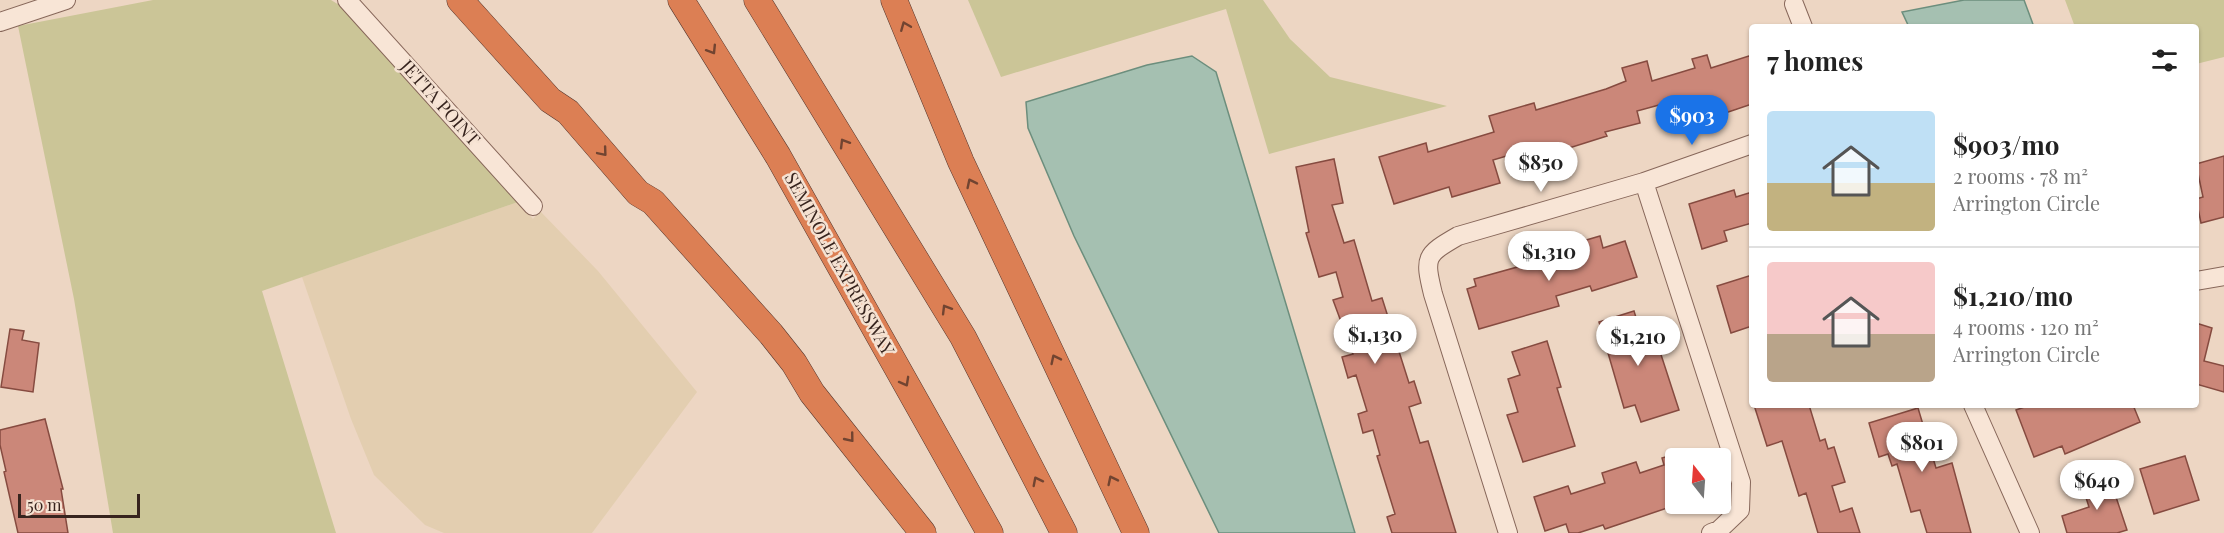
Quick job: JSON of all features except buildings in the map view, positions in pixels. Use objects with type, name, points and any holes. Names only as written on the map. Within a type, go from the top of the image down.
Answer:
[{"type":"highway","points":[[460,0],[550,100],[568,112]]},
{"type":"highway","points":[[483,0],[558,92],[568,112],[638,193],[643,207],[656,224],[784,370],[812,393],[923,533]]},
{"type":"highway","name":"SEMINOLE EXPRESSWAY","points":[[681,0],[778,156],[990,533]]},
{"type":"highway","points":[[757,0],[963,338],[1064,533]]},
{"type":"highway","points":[[894,0],[960,162],[1136,533]]},
{"type":"street","points":[[0,22],[66,0]]},
{"type":"street","name":"JETTA POINT","points":[[347,0],[533,206]]},
{"type":"street","points":[[1794,4],[1802,24]]},
{"type":"street","points":[[1508,533],[1433,294],[1426,266],[1434,249],[1458,236],[1644,182],[1749,145]]},
{"type":"street","points":[[1644,182],[1741,482],[1740,510],[1719,530],[1711,533]]},
{"type":"street","points":[[2199,280],[2224,276]]},
{"type":"street","points":[[1974,408],[2030,533]]},
{"type":"shaded area","points":[[153,0],[331,0],[344,8],[518,202],[262,291],[336,533],[113,533],[74,299],[18,26]]},
{"type":"shaded area","points":[[968,0],[1263,0],[1290,39],[1330,77],[1447,106],[1269,154],[1226,9],[1001,77]]},
{"type":"shaded area","points":[[1964,0],[2024,0],[2033,24],[1908,24],[1902,12]]},
{"type":"shaded area","points":[[2065,0],[2224,0],[2224,57],[2199,63],[2199,24],[2074,24]]},
{"type":"shaded area","points":[[1192,56],[1216,72],[1355,533],[1219,533],[1074,236],[1028,128],[1026,102],[1147,65]]},
{"type":"shaded area","points":[[518,202],[533,219],[540,211],[598,271],[697,392],[592,533],[444,533],[425,525],[374,475],[351,419],[302,277]]}]
